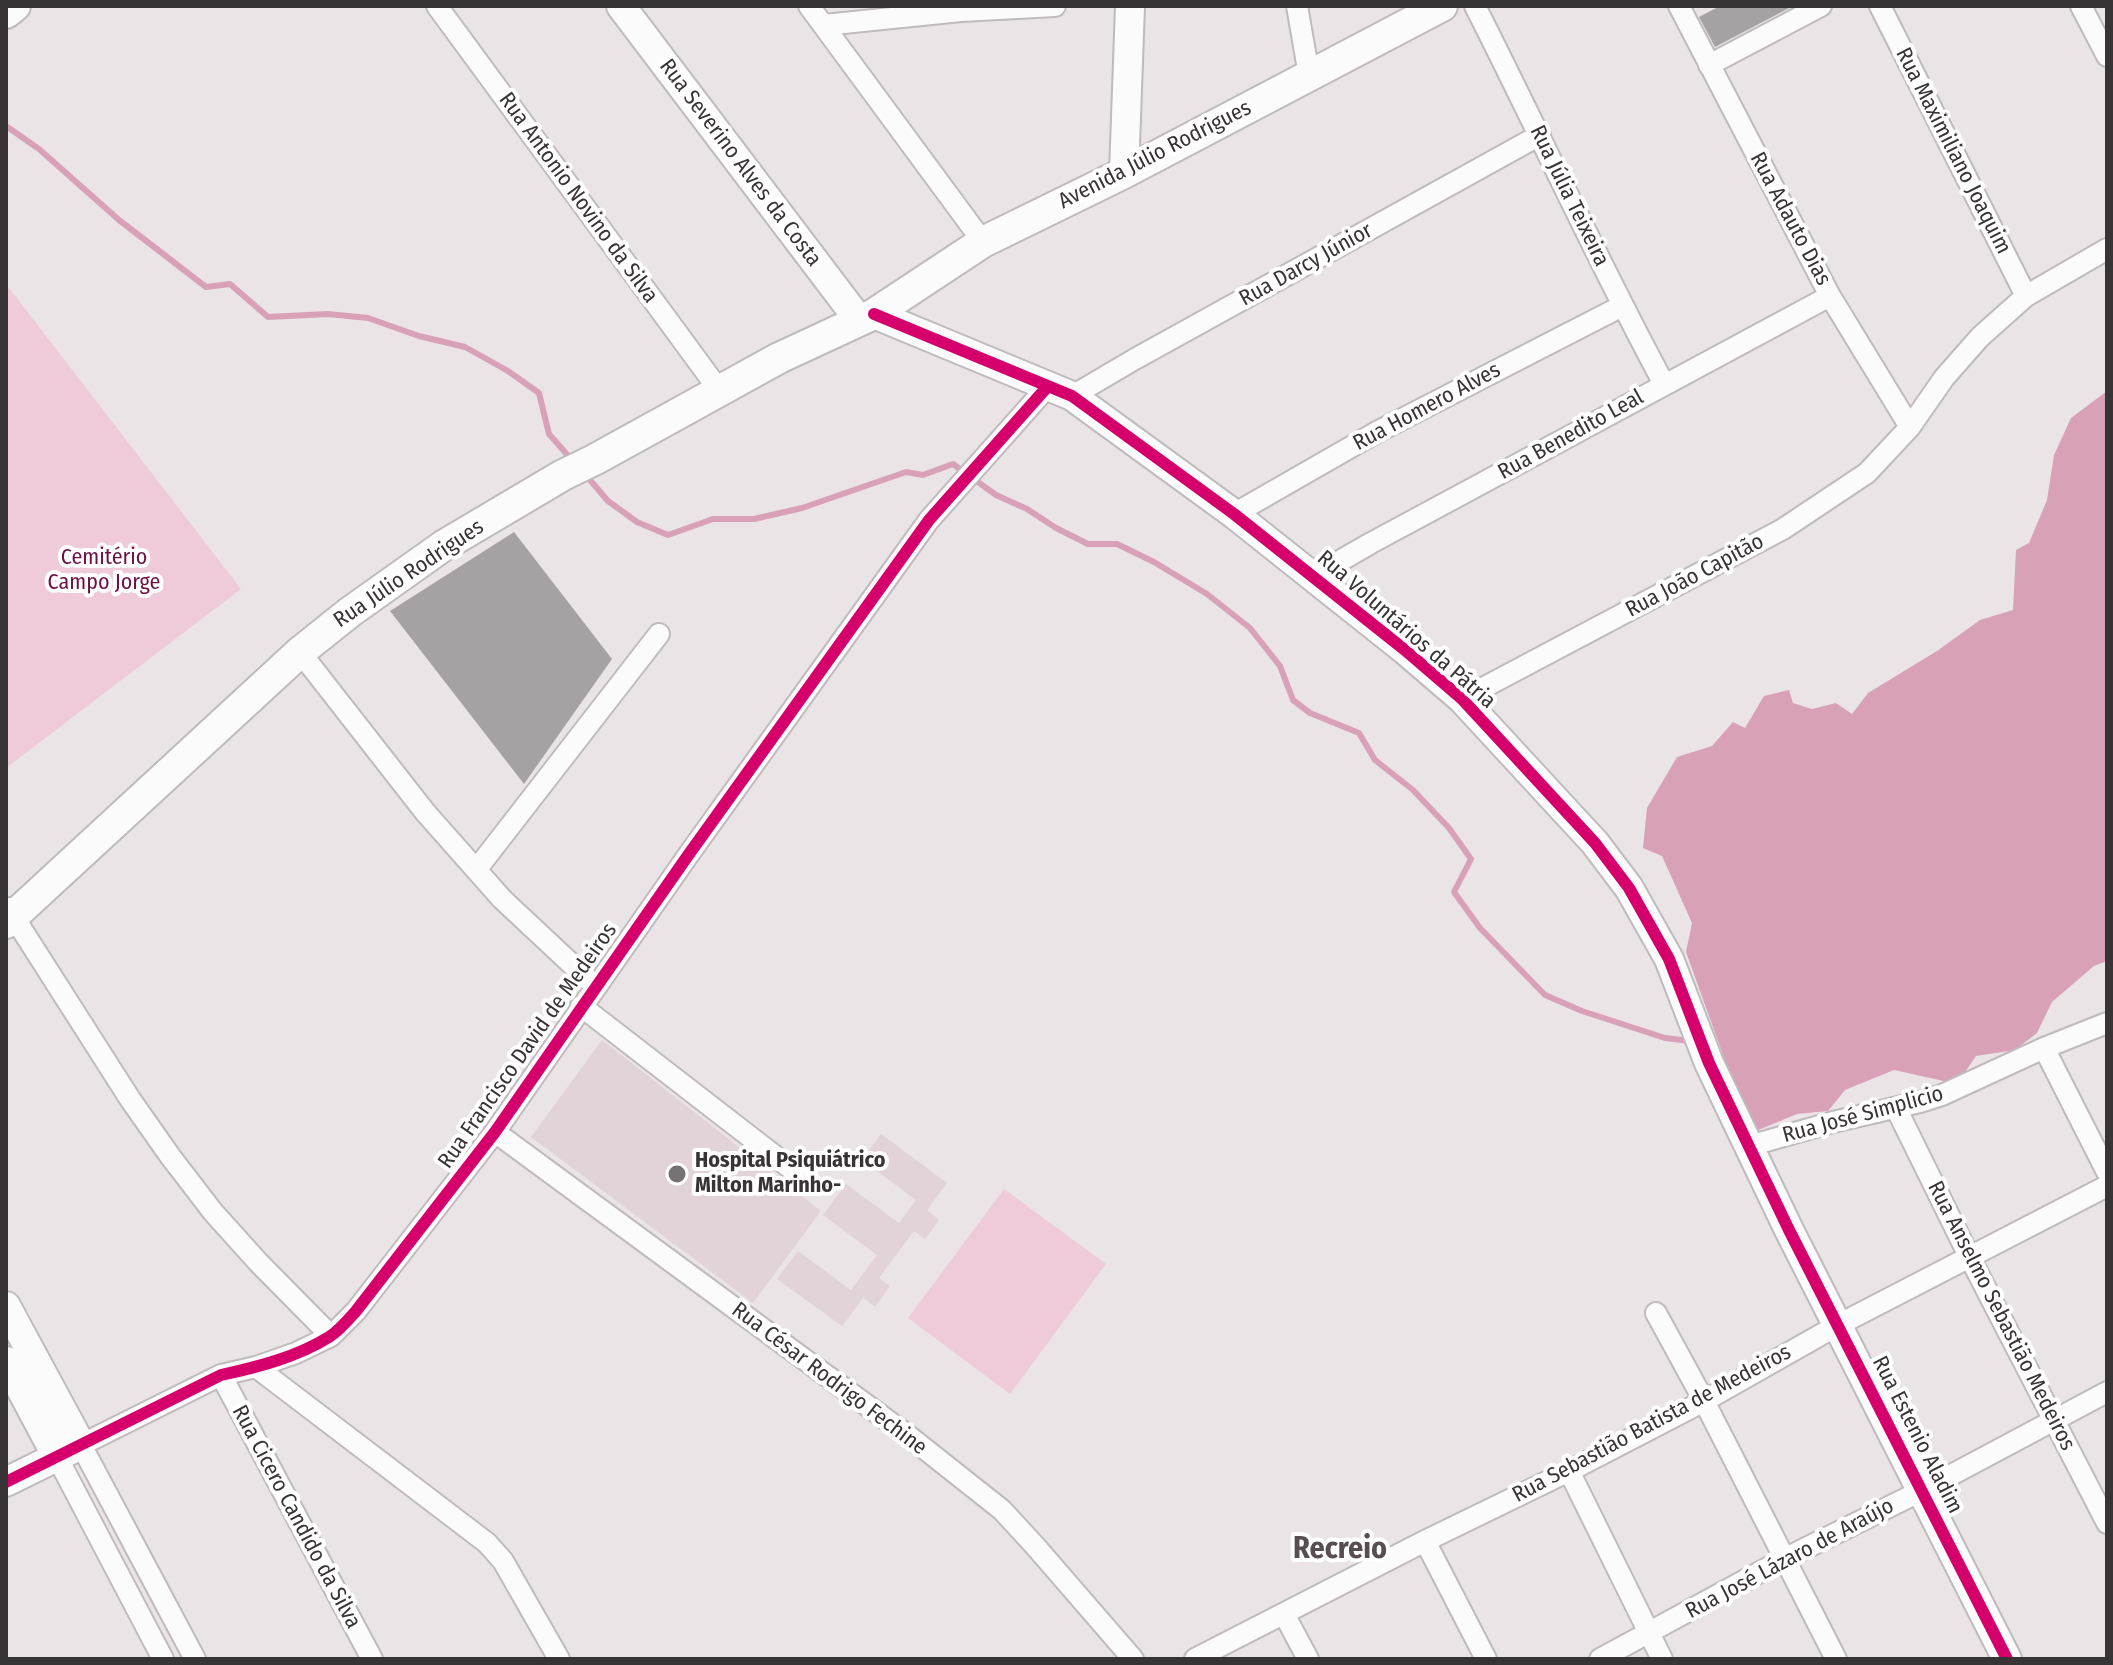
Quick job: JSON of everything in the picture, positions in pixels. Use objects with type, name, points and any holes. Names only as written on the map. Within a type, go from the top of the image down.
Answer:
[{"type":"main road","points":[[6,13],[15,6]]},
{"type":"main road","name":"Avenida Júlio Rodrigues","points":[[866,317],[983,242],[1124,173],[1435,8]]},
{"type":"main road","name":"Rua Júlio Rodrigues","points":[[9,915],[300,652],[443,546],[563,475],[719,390],[866,317]]},
{"type":"street","name":"Rua Antonio Novino da Silva","points":[[437,6],[719,390]]},
{"type":"street","name":"Rua Severino Alves da Costa","points":[[621,6],[866,317]]},
{"type":"street","points":[[809,6],[983,242]]},
{"type":"street","points":[[824,25],[961,11],[1055,6]]},
{"type":"street","points":[[1124,173],[1130,6]]},
{"type":"street","points":[[1297,6],[1309,75]]},
{"type":"street","name":"Rua Júlia Teixeira","points":[[1475,6],[1622,306],[1664,384]]},
{"type":"street","name":"Rua Adauto Dias","points":[[1679,6],[1830,296],[1910,427]]},
{"type":"street","points":[[1709,65],[1821,6]]},
{"type":"street","name":"Rua Maximiliano Joaquim","points":[[1880,6],[2026,296]]},
{"type":"street","points":[[2081,6],[2107,56]]},
{"type":"street","name":"Rua Darcy Júnior","points":[[1060,391],[1135,359],[1540,135]]},
{"type":"street","name":"Rua João Capitão","points":[[1462,699],[1783,529],[1867,473],[1910,427],[1944,378],[1980,337],[2026,296],[2107,249]]},
{"type":"street","name":"Rua Benedito Leal","points":[[1314,576],[1830,296]]},
{"type":"street","name":"Rua Homero Alves","points":[[1234,514],[1377,432],[1622,306]]},
{"type":"street","name":"Rua Voluntários da Pátria","points":[[866,317],[1060,391],[1234,514],[1462,699],[1585,832],[1629,888],[1669,959],[1709,1063],[1789,1230]]},
{"type":"street","name":"Rua Francisco David de Medeiros","points":[[6,1482],[221,1375],[296,1353],[331,1336],[364,1302],[495,1132],[595,986],[929,520],[979,463],[1060,391]]},
{"type":"street","points":[[476,870],[659,634]]},
{"type":"street","points":[[300,652],[425,812],[476,870],[502,899],[595,986]]},
{"type":"street","points":[[9,915],[170,1156],[222,1222],[331,1336]]},
{"type":"street","points":[[581,1006],[802,1177]]},
{"type":"street","name":"Rua José Simplicio","points":[[1749,1146],[1942,1095],[2107,1023]]},
{"type":"street","points":[[2044,1048],[2107,1172]]},
{"type":"street","name":"Rua Anselmo Sebastião Medeiros","points":[[1896,1108],[2107,1523]]},
{"type":"street","name":"Rua César Rodrigo Fechine","points":[[495,1132],[906,1434],[1002,1510],[1133,1659]]},
{"type":"street","name":"Rua Sebastião Batista de Medeiros","points":[[1195,1659],[1704,1401],[1838,1325],[2107,1186]]},
{"type":"street","name":"Rua Estenio Aladim","points":[[1789,1230],[2007,1659]]},
{"type":"street","points":[[6,1306],[138,1610],[163,1659]]},
{"type":"street","points":[[1656,1313],[1836,1659]]},
{"type":"street","points":[[6,1361],[69,1451],[163,1599],[195,1659]]},
{"type":"street","points":[[256,1367],[487,1543],[503,1561],[559,1659]]},
{"type":"street","name":"Rua Cicero Candido da Silva","points":[[221,1375],[372,1659]]},
{"type":"street","name":"Rua José Lázaro de Araújo","points":[[1600,1659],[1784,1559],[1923,1490],[2107,1392]]},
{"type":"street","points":[[1569,1471],[1662,1659]]},
{"type":"street","points":[[1425,1541],[1486,1659]]},
{"type":"street","points":[[138,1610],[163,1599]]},
{"type":"street","points":[[1284,1614],[1308,1659]]},
{"type":"shaded area","points":[[2107,391],[2107,961],[2094,966],[2052,1002],[2037,1033],[2015,1050],[1976,1056],[1957,1084],[1894,1070],[1845,1090],[1828,1111],[1797,1114],[1751,1133],[1686,952],[1692,923],[1662,856],[1643,848],[1647,808],[1677,757],[1712,746],[1733,722],[1745,728],[1764,696],[1789,690],[1793,703],[1812,709],[1836,703],[1852,714],[1868,693],[1937,651],[1980,620],[2013,610],[2016,550],[2029,543],[2047,500],[2054,455],[2071,418]]},
{"type":"shaded area","name":"Hospital Psiquiátrico Milton Marinho-","points":[[602,1040],[821,1211],[753,1303],[531,1137]]},
{"type":"shaded area","points":[[881,1134],[947,1183],[927,1210],[939,1220],[925,1239],[914,1231],[879,1278],[890,1286],[875,1307],[863,1298],[842,1326],[777,1279],[798,1251],[851,1290],[877,1255],[823,1215],[846,1184],[899,1223],[916,1200],[862,1160]]},
{"type":"green space","name":"Cemitério Campo Jorge","points":[[6,284],[241,589],[6,768]]},
{"type":"green space","points":[[1004,1189],[1106,1264],[1010,1394],[908,1318]]},
{"type":"building","points":[[1720,6],[1793,6],[1715,47],[1699,17]]},
{"type":"building","points":[[514,532],[612,659],[524,784],[390,611]]},
{"type":"waterway","points":[[6,126],[39,149],[119,220],[206,287],[230,284],[268,317],[328,314],[368,318],[419,336],[465,347],[508,371],[539,393],[549,434],[571,459]]},
{"type":"waterway","points":[[584,473],[608,501],[637,522],[668,535],[713,519],[754,519],[802,508],[906,472],[923,475],[953,464],[996,495],[1088,544],[1117,544],[1154,562],[1207,594],[1250,628],[1280,666],[1293,700],[1310,713],[1359,733],[1375,760],[1413,790],[1449,828],[1471,859],[1454,892],[1480,928],[1545,995],[1582,1011],[1665,1038],[1690,1041]]},
{"type":"cycle path","points":[[874,314],[1072,396],[1234,514],[1462,699],[1595,843],[1629,888],[1669,959],[1709,1063],[1789,1230],[2007,1659]]},
{"type":"cycle path","points":[[6,1482],[221,1375],[291,1356],[317,1344],[343,1325],[495,1132],[689,854],[929,520],[1048,386]]},
{"type":"place","name":"Hospital Psiquiátrico Milton Marinho-","points":[[677,1174]]},
{"type":"district","name":"Recreio","points":[[1340,1550]]}]
